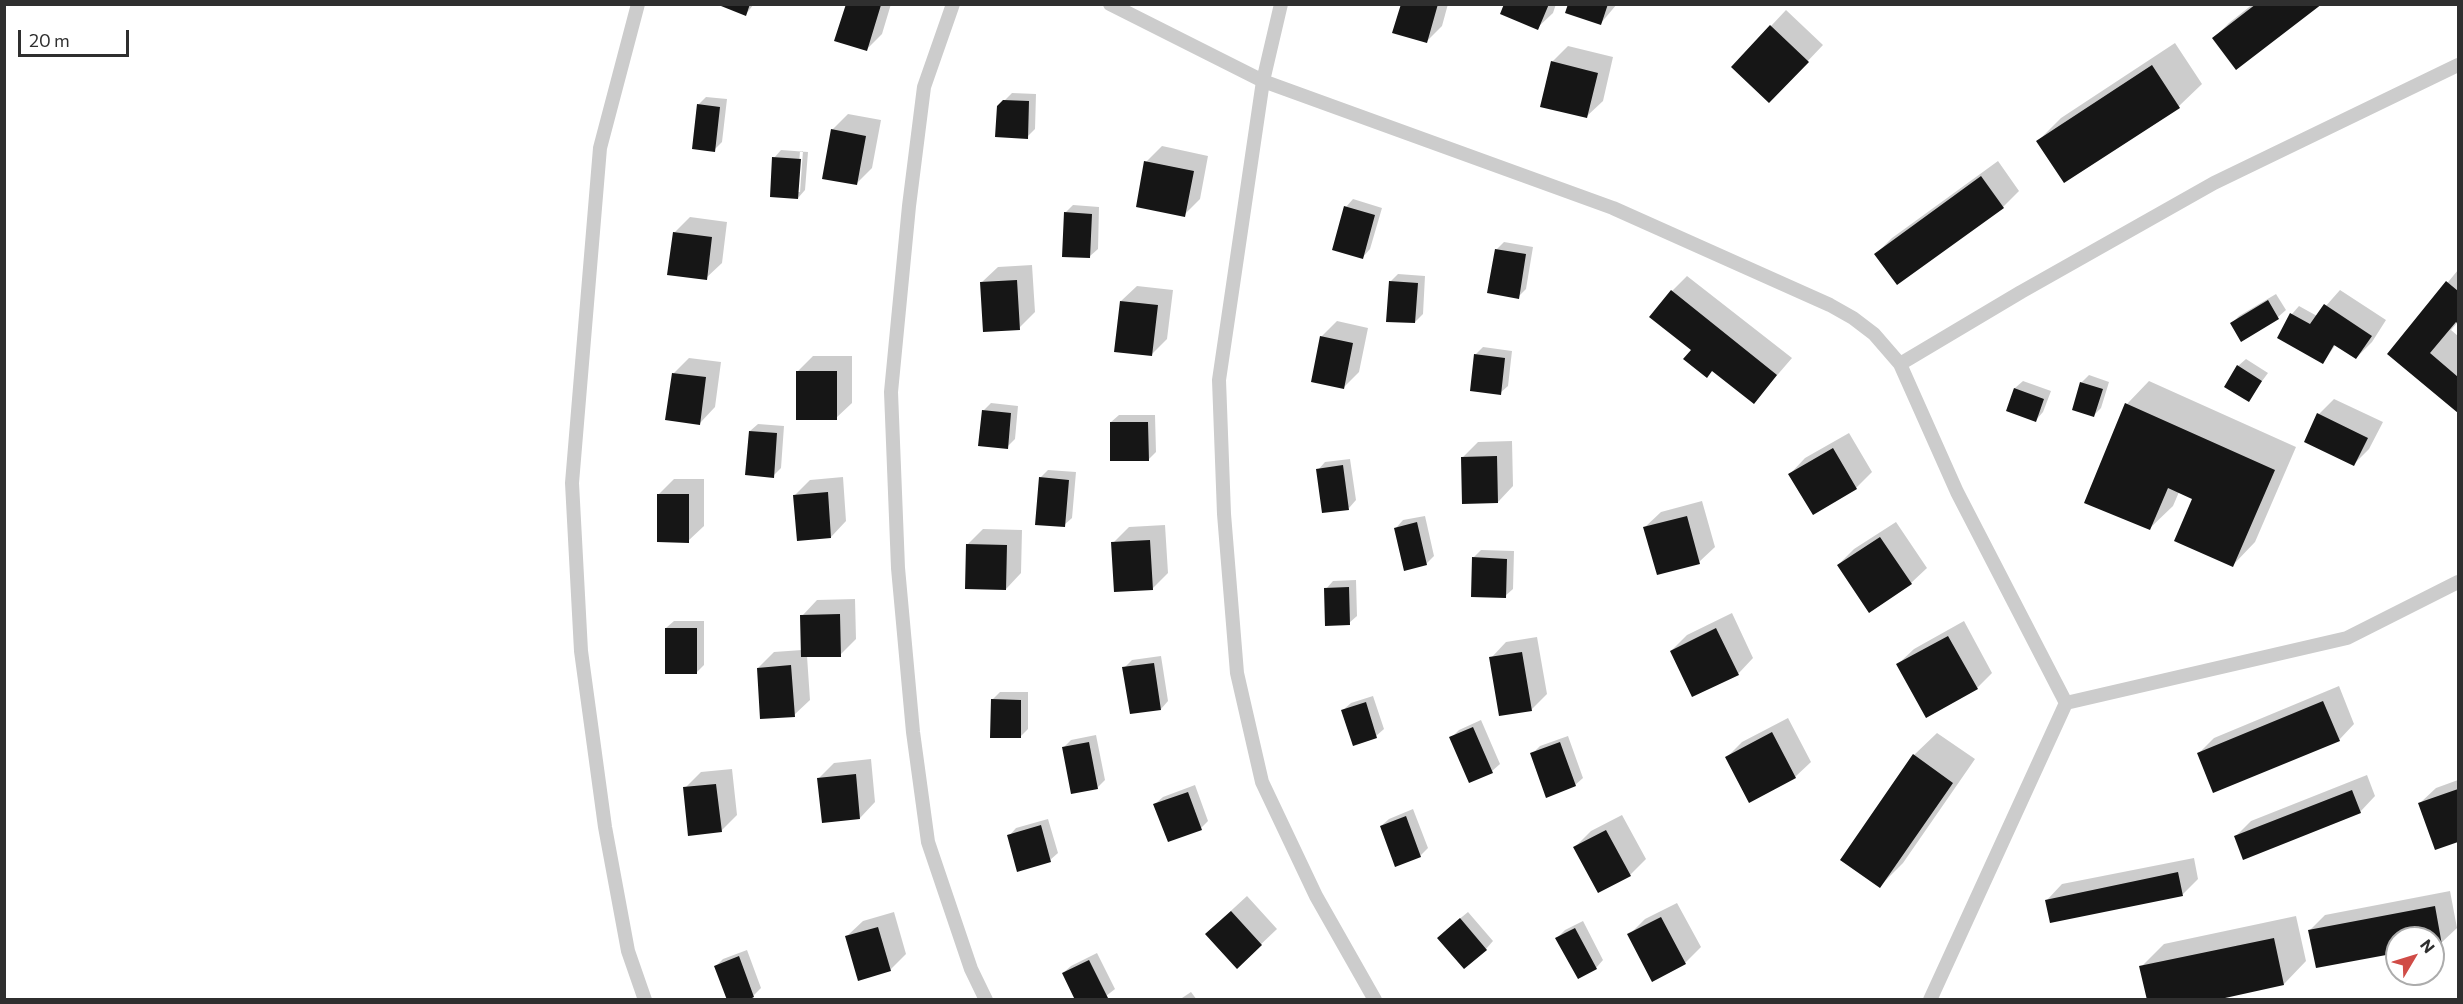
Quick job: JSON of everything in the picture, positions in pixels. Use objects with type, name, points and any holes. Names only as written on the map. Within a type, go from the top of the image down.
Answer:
[{"type":"lane","points":[[638,4],[600,148],[572,483],[581,651],[605,827],[628,951],[645,999]]},
{"type":"lane","points":[[953,4],[924,87],[909,206],[891,392],[898,568],[913,732],[928,842],[972,969],[986,999]]},
{"type":"lane","points":[[1110,4],[1263,81],[1505,168],[1635,218],[1845,313],[1874,334],[1900,364],[1957,492],[2066,703]]},
{"type":"lane","points":[[1281,4],[1263,81],[1218,380],[1224,514],[1237,674],[1262,782],[1316,896],[1375,999]]},
{"type":"lane","points":[[1900,364],[2021,291],[2214,183],[2458,65]]},
{"type":"lane","points":[[2066,703],[2347,638],[2458,582]]},
{"type":"lane","points":[[1930,999],[2066,703]]},
{"type":"building","points":[[716,4],[750,4],[746,16]]},
{"type":"building","points":[[846,4],[881,5],[867,51],[834,41]]},
{"type":"building","points":[[1401,4],[1438,4],[1427,43],[1392,33]]},
{"type":"building","points":[[1504,4],[1549,4],[1538,30],[1500,14]]},
{"type":"building","points":[[1568,4],[1608,4],[1601,25],[1565,13]]},
{"type":"building","points":[[2256,4],[2322,4],[2236,70],[2212,38]]},
{"type":"building","points":[[1770,25],[1809,62],[1769,103],[1731,67]]},
{"type":"building","points":[[1551,61],[1598,73],[1587,118],[1540,107]]},
{"type":"building","points":[[2152,65],[2180,108],[2064,183],[2036,141]]},
{"type":"building","points":[[1003,100],[1029,101],[1028,139],[995,137],[997,106]]},
{"type":"building","points":[[697,104],[720,107],[715,152],[692,149]]},
{"type":"building","points":[[831,129],[866,136],[857,185],[822,179]]},
{"type":"building","points":[[772,157],[801,159],[798,199],[770,197]]},
{"type":"building","points":[[1144,161],[1194,171],[1185,217],[1136,207]]},
{"type":"building","points":[[1981,176],[2004,208],[1897,285],[1874,254]]},
{"type":"building","points":[[1344,206],[1375,215],[1363,259],[1332,250]]},
{"type":"building","points":[[1064,212],[1092,214],[1090,258],[1062,257]]},
{"type":"building","points":[[673,232],[712,237],[707,280],[667,275]]},
{"type":"building","points":[[1495,249],[1526,254],[1519,299],[1487,293]]},
{"type":"building","points":[[1017,280],[1020,330],[983,332],[980,282]]},
{"type":"building","points":[[1389,281],[1418,283],[1415,323],[1386,322]]},
{"type":"building","points":[[2446,281],[2458,291],[2458,324],[2456,322],[2430,353],[2458,377],[2458,413],[2387,354]]},
{"type":"building","points":[[1671,290],[1777,375],[1754,404],[1712,371],[1707,378],[1683,359],[1691,350],[1649,317]]},
{"type":"building","points":[[2268,300],[2279,319],[2241,342],[2230,323]]},
{"type":"building","points":[[1120,301],[1158,305],[1152,356],[1114,352]]},
{"type":"building","points":[[2324,304],[2372,336],[2356,359],[2334,345],[2323,364],[2277,338],[2290,313],[2310,324]]},
{"type":"building","points":[[1320,336],[1353,343],[1344,389],[1311,382]]},
{"type":"building","points":[[1474,354],[1505,358],[1501,395],[1470,391]]},
{"type":"building","points":[[2237,365],[2262,381],[2249,402],[2224,387]]},
{"type":"building","points":[[796,371],[837,371],[837,420],[796,420]]},
{"type":"building","points":[[672,373],[706,377],[700,425],[665,420]]},
{"type":"building","points":[[2080,382],[2103,389],[2094,417],[2072,410]]},
{"type":"building","points":[[2014,388],[2044,399],[2036,422],[2006,411]]},
{"type":"building","points":[[2125,403],[2275,470],[2233,567],[2174,541],[2192,499],[2168,488],[2150,530],[2084,503]]},
{"type":"building","points":[[982,410],[1011,413],[1008,449],[978,446]]},
{"type":"building","points":[[2317,413],[2368,438],[2354,466],[2304,442]]},
{"type":"building","points":[[1110,422],[1148,422],[1149,461],[1110,461]]},
{"type":"building","points":[[749,431],[777,433],[774,478],[745,475]]},
{"type":"building","points":[[1833,448],[1857,489],[1813,515],[1788,474]]},
{"type":"building","points":[[1497,456],[1498,503],[1462,504],[1461,457]]},
{"type":"building","points":[[1343,465],[1349,510],[1322,513],[1316,469]]},
{"type":"building","points":[[1039,477],[1069,480],[1065,527],[1035,525]]},
{"type":"building","points":[[828,492],[831,538],[797,541],[793,495]]},
{"type":"building","points":[[657,494],[689,494],[689,543],[657,542]]},
{"type":"building","points":[[1687,516],[1700,564],[1657,575],[1643,527]]},
{"type":"building","points":[[1417,522],[1427,565],[1404,571],[1394,528]]},
{"type":"building","points":[[1880,537],[1912,584],[1869,613],[1837,565]]},
{"type":"building","points":[[1150,540],[1153,590],[1114,592],[1111,542]]},
{"type":"building","points":[[966,544],[1007,545],[1006,590],[965,589]]},
{"type":"building","points":[[1472,557],[1507,559],[1506,598],[1471,597]]},
{"type":"building","points":[[1349,587],[1350,625],[1325,626],[1324,588]]},
{"type":"building","points":[[840,614],[841,657],[801,657],[800,615]]},
{"type":"building","points":[[665,628],[697,628],[697,674],[665,674]]},
{"type":"building","points":[[1716,628],[1739,675],[1692,697],[1670,651]]},
{"type":"building","points":[[1948,636],[1978,689],[1926,718],[1896,664]]},
{"type":"building","points":[[1522,652],[1532,711],[1499,716],[1489,657]]},
{"type":"building","points":[[1154,663],[1161,710],[1130,714],[1122,667]]},
{"type":"building","points":[[791,665],[795,717],[760,719],[757,668]]},
{"type":"building","points":[[991,699],[1021,700],[1021,738],[990,738]]},
{"type":"building","points":[[2323,701],[2340,741],[2213,793],[2197,753]]},
{"type":"building","points":[[1366,702],[1377,738],[1353,746],[1341,710]]},
{"type":"building","points":[[1473,727],[1493,773],[1469,783],[1449,737]]},
{"type":"building","points":[[1772,732],[1796,778],[1749,803],[1725,757]]},
{"type":"building","points":[[1089,742],[1098,789],[1071,794],[1062,747]]},
{"type":"building","points":[[1560,742],[1576,786],[1546,798],[1530,753]]},
{"type":"building","points":[[1913,754],[1953,783],[1880,888],[1840,860]]},
{"type":"building","points":[[856,774],[860,819],[822,823],[817,778]]},
{"type":"building","points":[[716,784],[722,832],[688,836],[683,787]]},
{"type":"building","points":[[2458,789],[2458,842],[2435,850],[2418,803]]},
{"type":"building","points":[[2352,790],[2361,813],[2243,860],[2234,836]]},
{"type":"building","points":[[1188,792],[1202,830],[1168,842],[1153,804]]},
{"type":"building","points":[[1406,816],[1421,857],[1395,867],[1380,826]]},
{"type":"building","points":[[1041,825],[1051,862],[1017,872],[1007,835]]},
{"type":"building","points":[[1606,830],[1631,876],[1598,893],[1573,847]]},
{"type":"building","points":[[2178,872],[2183,896],[2050,923],[2045,900]]},
{"type":"building","points":[[2435,906],[2439,926],[2385,926],[2385,955],[2316,968],[2308,930]]},
{"type":"building","points":[[1231,911],[1262,945],[1237,969],[1205,934]]},
{"type":"building","points":[[1661,917],[1686,964],[1652,982],[1627,934]]},
{"type":"building","points":[[1460,918],[1487,950],[1464,969],[1437,938]]},
{"type":"building","points":[[878,927],[891,971],[858,981],[845,936]]},
{"type":"building","points":[[1575,928],[1597,969],[1578,979],[1555,938]]},
{"type":"building","points":[[2274,938],[2284,985],[2216,1000],[2147,1000],[2139,966]]},
{"type":"building","points":[[739,956],[754,997],[748,1000],[727,1000],[714,966]]},
{"type":"building","points":[[1089,960],[1108,998],[1105,1000],[1075,1000],[1062,973]]}]
